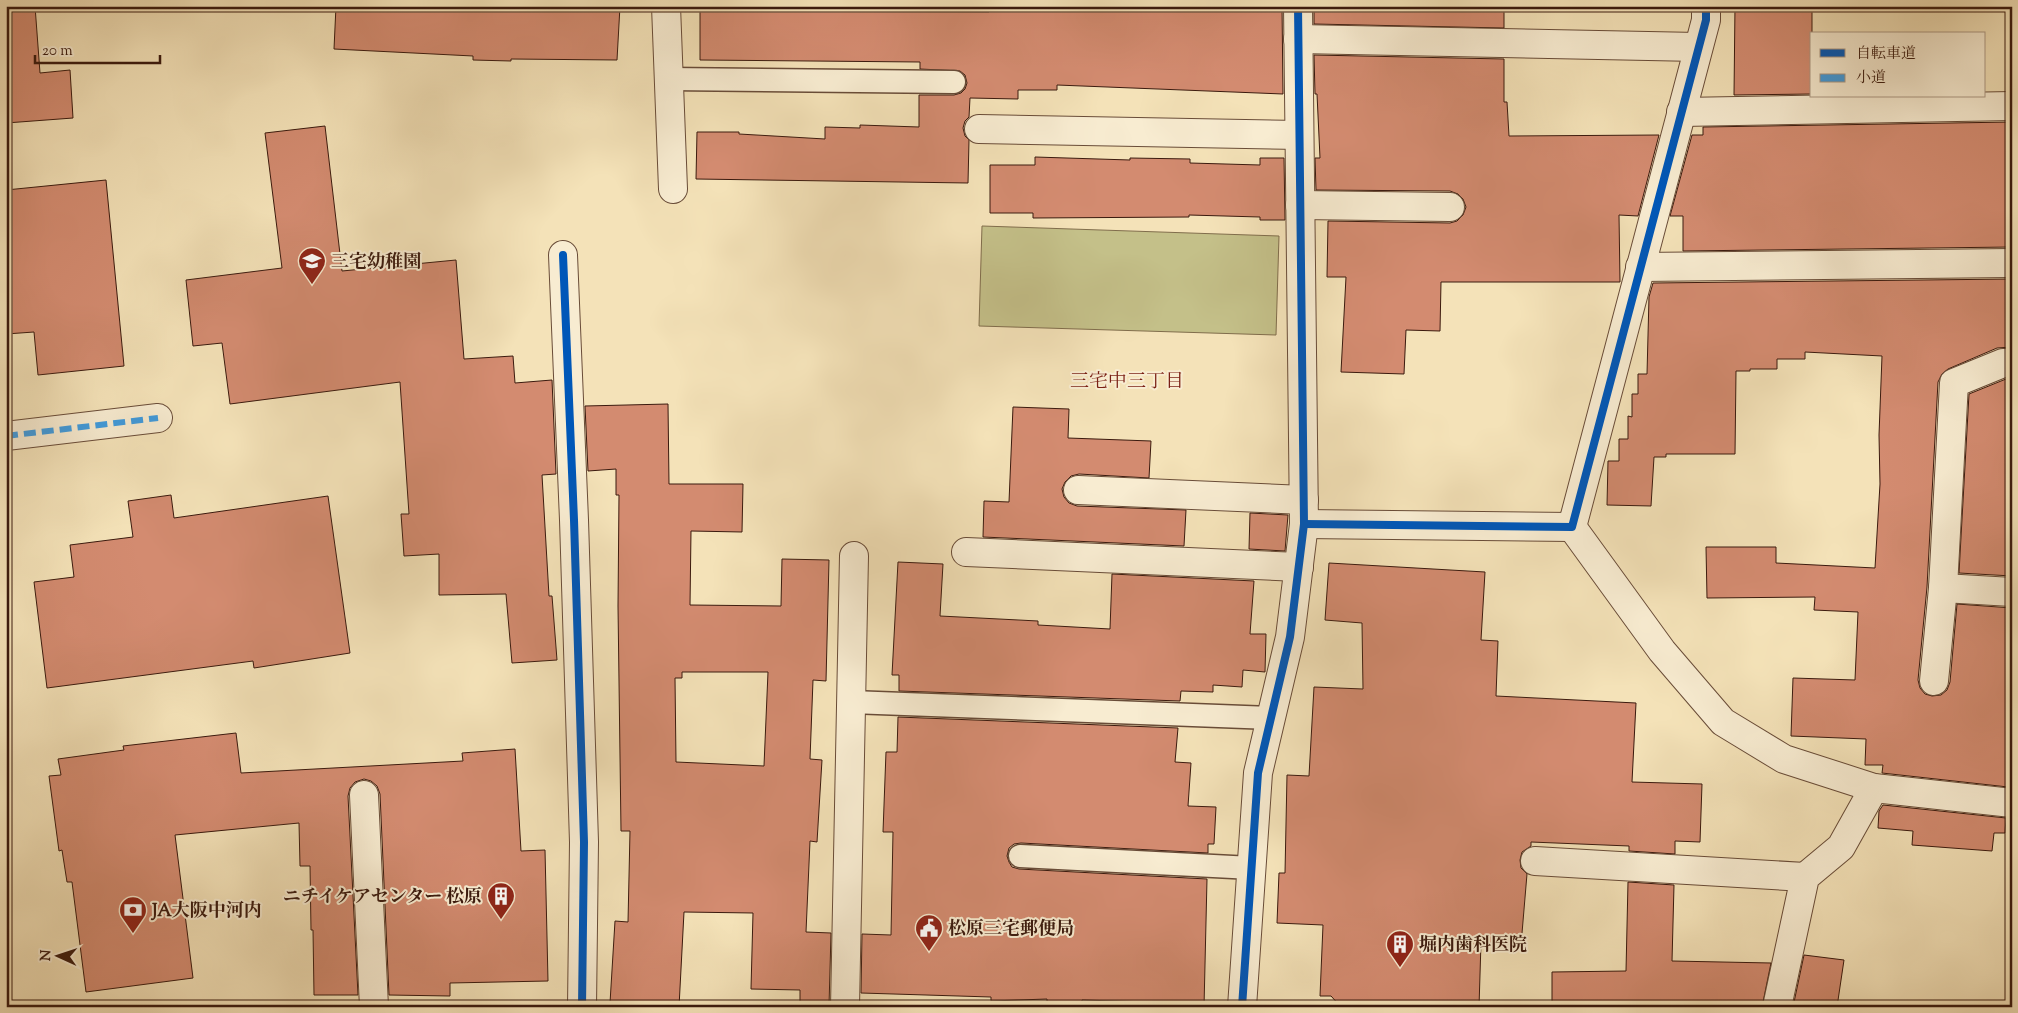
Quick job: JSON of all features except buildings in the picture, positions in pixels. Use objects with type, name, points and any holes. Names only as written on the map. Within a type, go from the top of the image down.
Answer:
[{"type":"street","points":[[666,6],[673,189]]},
{"type":"street","points":[[1242,1007],[1258,773],[1290,637],[1304,512],[1298,6]]},
{"type":"street","points":[[1572,526],[1706,20],[1706,6]]},
{"type":"street","points":[[1298,39],[1698,48]]},
{"type":"street","points":[[1681,112],[2012,106]]},
{"type":"street","points":[[979,129],[1299,134]]},
{"type":"street","points":[[1300,205],[1450,207]]},
{"type":"street","points":[[563,255],[574,520],[584,842],[582,1007]]},
{"type":"street","points":[[1640,267],[2012,263]]},
{"type":"street","points":[[1934,682],[1944,588],[1954,382],[2003,363],[2012,363]]},
{"type":"street","points":[[6,436],[158,418]]},
{"type":"street","points":[[1078,490],[1304,512],[1572,526]]},
{"type":"street","points":[[1572,526],[1662,651],[1723,722],[1784,759],[1874,788],[2012,803]]},
{"type":"street","points":[[966,552],[1299,567]]},
{"type":"street","points":[[845,1007],[854,556]]},
{"type":"street","points":[[1944,588],[2012,592]]},
{"type":"street","points":[[1777,1007],[1805,877],[1841,847],[1874,788]]},
{"type":"street","points":[[364,795],[374,1007]]},
{"type":"street","points":[[1535,861],[1805,877]]},
{"type":"lane","points":[[669,79],[954,82]]},
{"type":"lane","points":[[851,702],[1271,718]]},
{"type":"lane","points":[[1020,856],[1252,868]]},
{"type":"shaded area","points":[[982,226],[1279,236],[1276,335],[979,326]]},
{"type":"marked path","points":[[6,436],[158,418]]},
{"type":"cycle path","points":[[1242,1007],[1258,773],[1290,637],[1304,524],[1298,6]]},
{"type":"cycle path","points":[[1304,524],[1572,527],[1706,20],[1706,6]]},
{"type":"cycle path","points":[[563,255],[574,520],[584,842],[582,1007]]},
{"type":"place","name":"三宅幼稚園","points":[[312,285]]},
{"type":"place","name":"ニチイケアセンター 松原","points":[[501,920]]},
{"type":"place","name":"JA大阪中河内","points":[[133,934]]},
{"type":"place","name":"松原三宅郵便局","points":[[929,952]]},
{"type":"place","name":"堀内歯科医院","points":[[1400,968]]},
{"type":"district","name":"三宅中三丁目","points":[[1127,380]]}]
